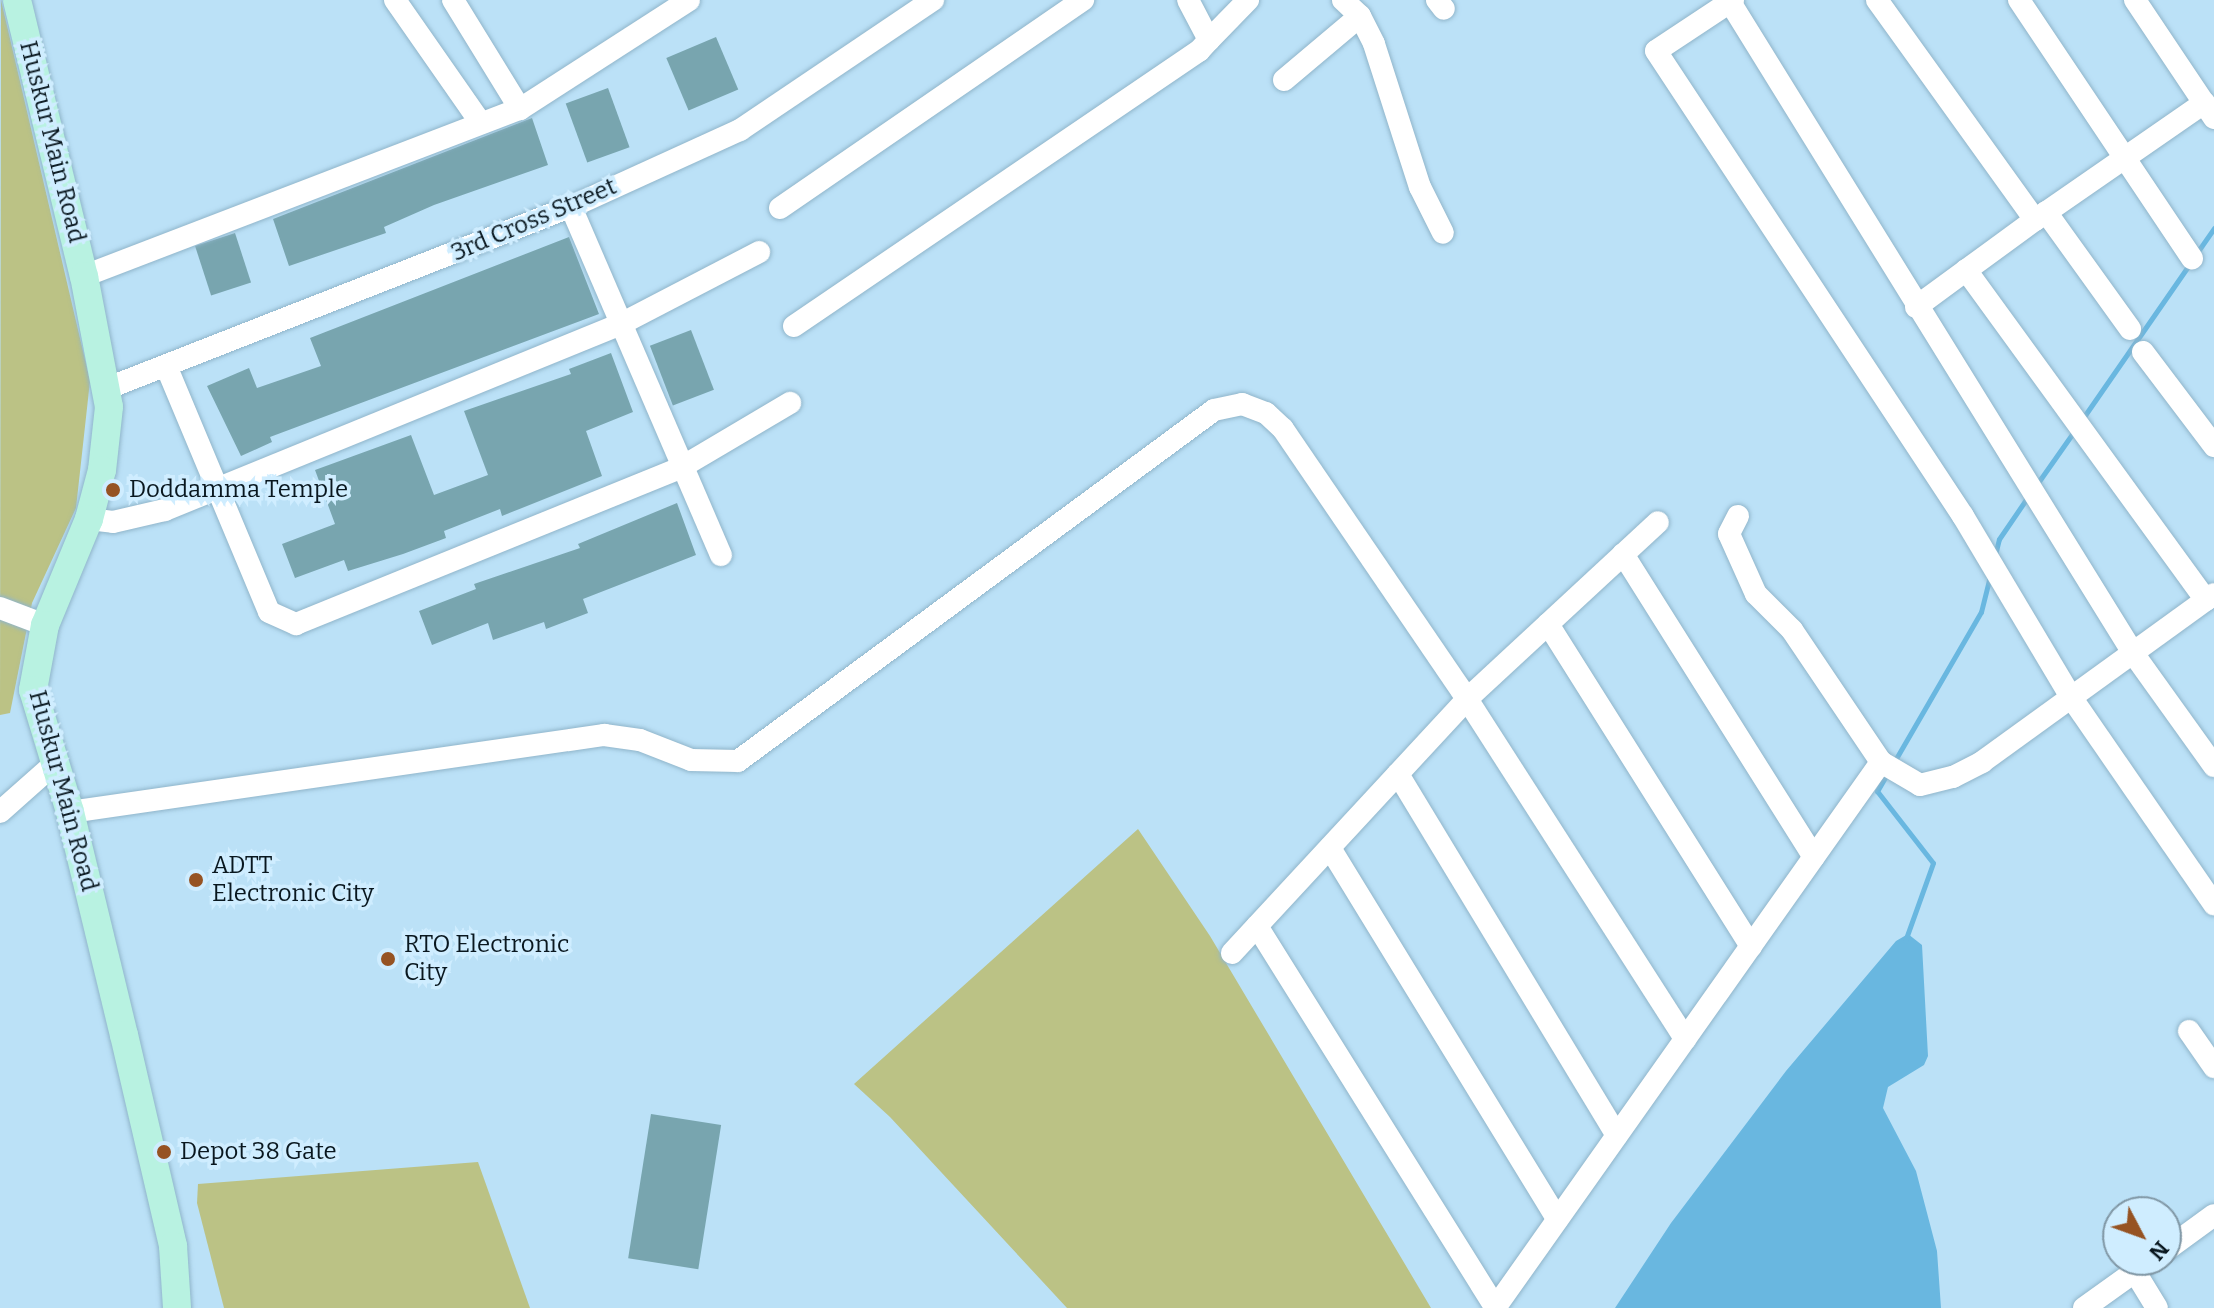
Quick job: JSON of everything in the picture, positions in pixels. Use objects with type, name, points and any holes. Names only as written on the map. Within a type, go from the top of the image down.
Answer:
[{"type":"main road","name":"Huskur Main Road","points":[[17,0],[108,388],[102,470],[89,519],[45,625],[33,690],[53,765],[70,812],[173,1246],[177,1308]]},
{"type":"street","points":[[395,0],[480,122]]},
{"type":"street","points":[[453,0],[520,109]]},
{"type":"street","points":[[84,276],[520,109],[689,0]]},
{"type":"street","name":"3rd Cross Street","points":[[108,388],[167,368],[571,207],[740,130],[933,0]]},
{"type":"street","points":[[780,208],[1083,0]]},
{"type":"street","points":[[1188,0],[1209,40]]},
{"type":"street","points":[[794,326],[1209,40],[1248,0]]},
{"type":"street","points":[[1343,0],[1360,16],[1374,44],[1420,187],[1443,233]]},
{"type":"street","points":[[1877,0],[2130,329]]},
{"type":"street","points":[[2019,0],[2192,258]]},
{"type":"street","points":[[1916,307],[2125,155],[2209,110],[2135,0]]},
{"type":"street","points":[[2214,766],[2133,653],[1916,307],[1731,1],[1656,51],[1963,516],[2071,697],[2214,904]]},
{"type":"street","points":[[1284,80],[1360,16]]},
{"type":"street","points":[[571,207],[680,468],[721,555]]},
{"type":"street","points":[[89,519],[113,522],[165,510],[619,325],[759,252]]},
{"type":"street","points":[[1738,516],[1729,534],[1756,594],[1792,630],[1881,762],[1920,785],[1953,777],[2210,597],[1966,270]]},
{"type":"street","points":[[2143,352],[2214,446]]},
{"type":"street","points":[[167,368],[269,612],[296,624],[680,468],[790,403]]},
{"type":"street","points":[[70,812],[604,735],[640,740],[691,760],[738,761],[1214,410],[1242,404],[1266,413],[1283,429],[1467,699],[1685,1039]]},
{"type":"street","points":[[1232,953],[1467,699],[1658,522]]},
{"type":"street","points":[[1623,554],[1814,857]]},
{"type":"street","points":[[0,608],[45,625]]},
{"type":"street","points":[[1548,624],[1751,946]]},
{"type":"street","points":[[1257,926],[1495,1308],[1881,762]]},
{"type":"street","points":[[0,812],[53,765]]},
{"type":"street","points":[[1398,774],[1617,1135]]},
{"type":"street","points":[[1330,848],[1557,1219]]},
{"type":"street","points":[[2189,1031],[2214,1067]]},
{"type":"street","points":[[2182,1238],[2214,1215]]},
{"type":"street","points":[[2084,1308],[2129,1276]]},
{"type":"street","points":[[2146,1276],[2157,1308]]},
{"type":"green space","points":[[1,0],[90,381],[76,508],[32,603],[10,713],[0,715]]},
{"type":"green space","points":[[1138,829],[1210,936],[1431,1308],[1067,1308],[890,1117],[854,1084]]},
{"type":"green space","points":[[478,1162],[530,1308],[224,1308],[197,1203],[198,1184]]},
{"type":"water","points":[[1908,934],[1922,945],[1928,1056],[1924,1065],[1888,1087],[1883,1108],[1916,1171],[1937,1251],[1941,1308],[1615,1308],[1671,1223],[1786,1071],[1896,941]]},
{"type":"building","points":[[716,37],[738,89],[689,111],[666,58]]},
{"type":"building","points":[[608,88],[630,147],[587,163],[566,103]]},
{"type":"building","points":[[532,118],[548,165],[434,205],[384,227],[386,233],[289,266],[273,219]]},
{"type":"building","points":[[235,233],[251,282],[211,295],[195,246]]},
{"type":"building","points":[[569,237],[599,314],[270,437],[272,442],[241,456],[207,386],[249,368],[257,388],[321,366],[310,338]]},
{"type":"building","points":[[691,330],[714,390],[673,406],[650,346]]},
{"type":"building","points":[[611,353],[633,412],[586,431],[602,476],[502,516],[500,509],[444,531],[446,538],[403,554],[348,571],[344,560],[295,578],[282,544],[335,524],[315,470],[411,435],[434,495],[488,475],[464,411],[571,374],[569,369]]},
{"type":"building","points":[[677,503],[696,555],[583,599],[588,613],[546,629],[544,622],[493,640],[488,623],[432,645],[419,611],[476,589],[474,584],[580,548],[578,544]]},
{"type":"building","points":[[651,1114],[721,1125],[698,1269],[628,1258]]},
{"type":"waterway","points":[[2196,254],[2214,228]]},
{"type":"waterway","points":[[2083,418],[2191,262]]},
{"type":"waterway","points":[[2037,484],[2075,430]]},
{"type":"waterway","points":[[1995,555],[1999,539],[2029,495]]},
{"type":"waterway","points":[[1894,762],[1981,612],[1990,577]]},
{"type":"waterway","points":[[1887,774],[1877,791],[1933,863],[1905,941]]},
{"type":"place","name":"Doddamma Temple","points":[[113,490]]},
{"type":"place","name":"ADTT Electronic City","points":[[196,880]]},
{"type":"place","name":"RTO Electronic City","points":[[388,959]]},
{"type":"place","name":"Depot 38 Gate","points":[[164,1152]]}]
